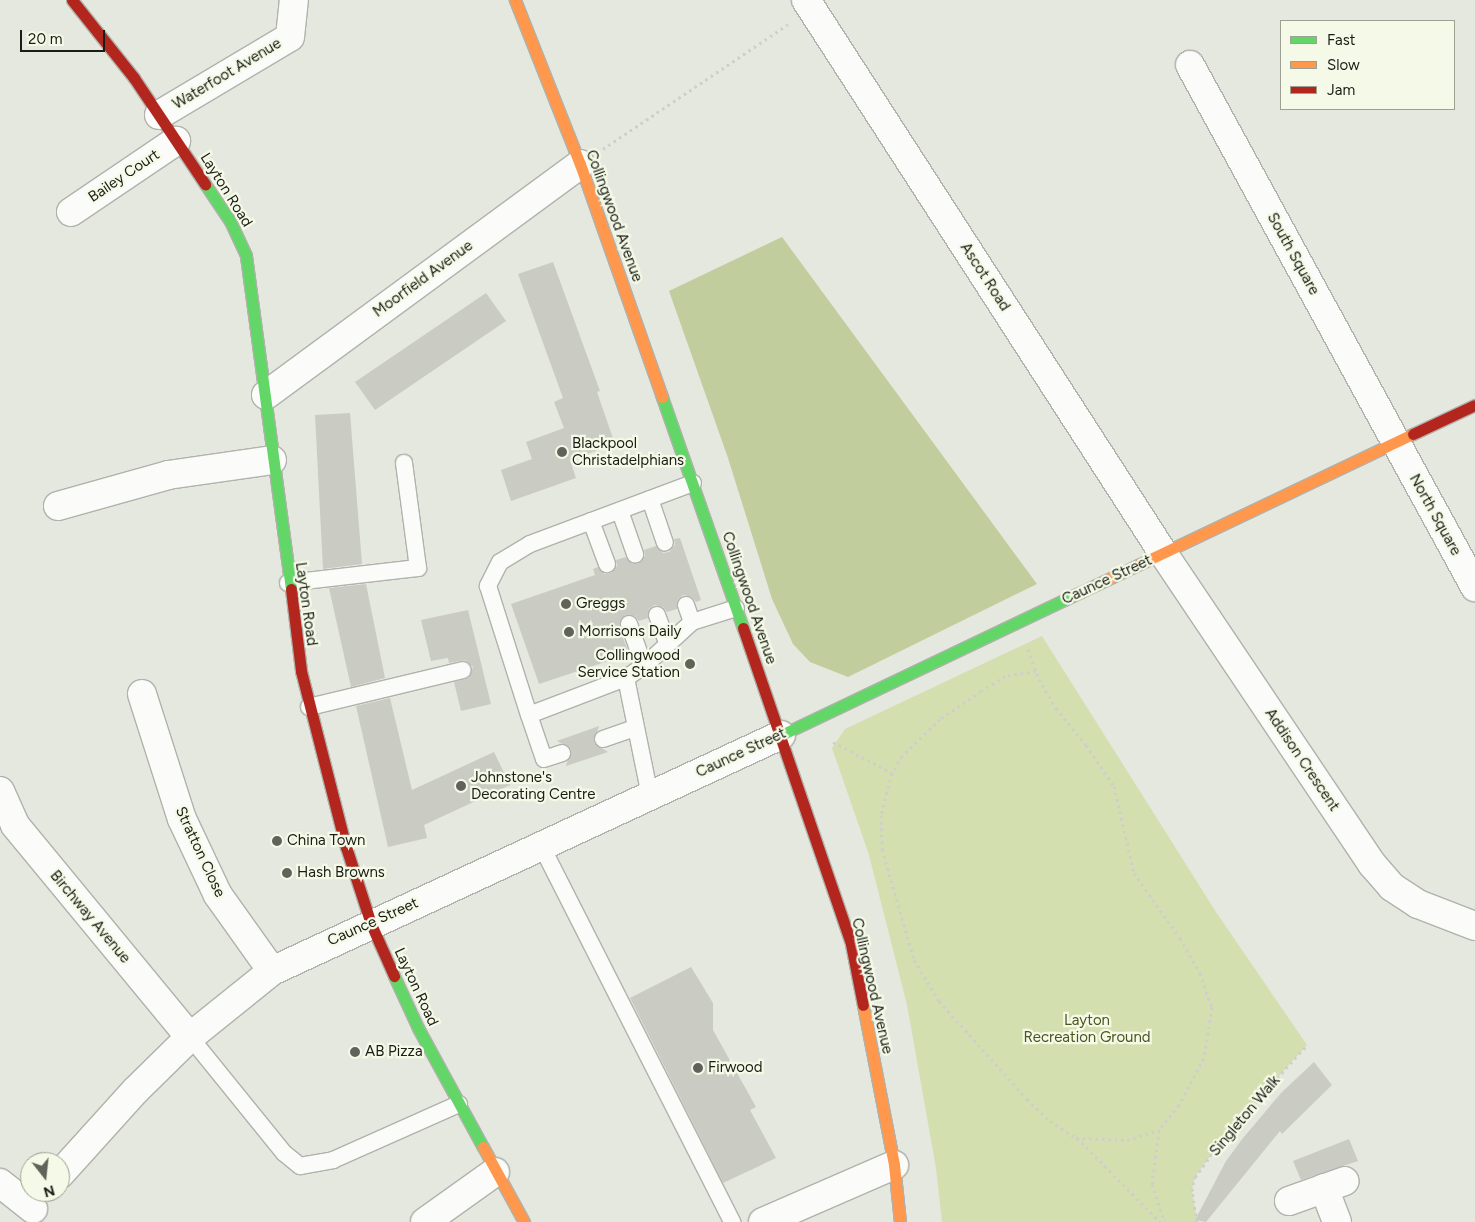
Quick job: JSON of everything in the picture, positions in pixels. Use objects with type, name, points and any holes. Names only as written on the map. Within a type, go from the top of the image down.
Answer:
[{"type":"street","name":"Layton Road","points":[[72,0],[108,41],[159,115],[230,221],[246,256],[254,298],[288,583],[310,707],[370,924],[418,1028],[524,1222]]},
{"type":"street","name":"Waterfoot Avenue","points":[[159,115],[290,37],[294,0]]},
{"type":"street","name":"Collingwood Avenue","points":[[515,0],[580,164],[736,608],[791,730],[850,944],[894,1165],[900,1222]]},
{"type":"street","name":"Ascot Road","points":[[808,2],[1163,553]]},
{"type":"street","name":"South Square","points":[[1190,66],[1395,442]]},
{"type":"street","name":"Bailey Court","points":[[72,212],[176,141]]},
{"type":"street","name":"Moorfield Avenue","points":[[266,395],[580,164]]},
{"type":"street","name":"Caunce Street","points":[[70,1163],[136,1090],[190,1037],[272,971],[791,730],[1475,405]]},
{"type":"street","name":"North Square","points":[[1395,442],[1475,587]]},
{"type":"street","points":[[58,506],[168,475],[272,460]]},
{"type":"street","name":"Addison Crescent","points":[[1163,553],[1372,864],[1392,887],[1418,904],[1475,926]]},
{"type":"street","name":"Stratton Close","points":[[142,694],[182,819],[218,895],[272,971]]},
{"type":"street","name":"Birchway Avenue","points":[[0,791],[15,825],[190,1037]]},
{"type":"street","points":[[763,1222],[894,1165]]},
{"type":"street","points":[[425,1222],[496,1172]]},
{"type":"street","points":[[0,1183],[35,1208]]},
{"type":"street","points":[[1289,1201],[1334,1184],[1337,1222]]},
{"type":"lane","points":[[288,583],[418,568],[404,463]]},
{"type":"lane","points":[[562,754],[544,759],[488,586],[500,562],[516,550],[692,483]]},
{"type":"lane","points":[[650,499],[665,543]]},
{"type":"lane","points":[[620,511],[635,554]]},
{"type":"lane","points":[[591,521],[607,564]]},
{"type":"lane","points":[[686,605],[692,622]]},
{"type":"lane","points":[[529,715],[626,678],[644,666],[692,622],[736,608]]},
{"type":"lane","points":[[657,615],[667,643]]},
{"type":"lane","points":[[629,624],[644,666]]},
{"type":"lane","points":[[310,707],[463,670]]},
{"type":"lane","points":[[626,678],[650,796]]},
{"type":"lane","points":[[603,739],[636,728]]},
{"type":"lane","points":[[542,845],[732,1222]]},
{"type":"lane","points":[[190,1037],[284,1153],[300,1166],[333,1160],[459,1104]]},
{"type":"path","points":[[580,164],[808,2]]},
{"type":"path","points":[[1017,622],[1036,671],[1056,708],[1086,744],[1114,786],[1134,873],[1180,938],[1200,973],[1212,1007],[1204,1058],[1179,1105],[1159,1130],[1152,1184],[1164,1222]]},
{"type":"path","points":[[1036,671],[1005,676],[940,718],[902,756],[892,773],[881,815],[882,849],[914,960],[938,1001],[1027,1099],[1050,1121],[1076,1138],[1160,1222]]},
{"type":"path","points":[[791,730],[892,773]]},
{"type":"path","name":"Singleton Walk","points":[[1197,1222],[1192,1191],[1195,1178],[1225,1136],[1307,1045]]},
{"type":"path","points":[[1076,1138],[1127,1140],[1159,1130]]},
{"type":"green space","points":[[782,237],[1037,584],[848,677],[810,662],[793,644],[772,599],[728,458],[669,291]]},
{"type":"green space","name":"Layton Recreation Ground","points":[[1042,636],[1216,912],[1307,1045],[1225,1136],[1195,1177],[1192,1191],[1197,1222],[942,1222],[936,1168],[907,1005],[869,855],[832,748],[845,729]]},
{"type":"building","points":[[553,262],[600,391],[597,392],[615,444],[570,460],[576,478],[511,501],[501,470],[532,459],[526,442],[564,428],[554,402],[563,398],[518,274]]},
{"type":"building","points":[[486,293],[506,321],[375,410],[355,382]]},
{"type":"building","points":[[350,413],[362,564],[323,569],[315,415]]},
{"type":"building","points":[[680,538],[701,600],[696,602],[692,597],[683,595],[678,599],[677,609],[667,612],[663,607],[654,605],[649,609],[648,618],[639,621],[635,616],[625,615],[619,627],[629,654],[539,684],[511,604],[595,575],[593,569],[598,567],[605,574],[611,573],[617,566],[616,560],[626,557],[633,564],[639,563],[645,556],[644,550],[656,546],[663,553],[669,552],[675,545],[674,539]]},
{"type":"building","points":[[366,584],[385,678],[351,687],[329,588]]},
{"type":"building","points":[[468,610],[491,704],[461,711],[454,682],[469,678],[473,667],[465,660],[449,663],[448,658],[431,661],[421,620]]},
{"type":"building","points":[[390,698],[412,790],[494,752],[510,785],[424,825],[427,838],[388,847],[356,706]]},
{"type":"building","points":[[599,726],[594,743],[608,752],[566,766],[571,749],[557,741]]},
{"type":"building","name":"Firwood","points":[[691,967],[713,1003],[713,1030],[756,1107],[750,1110],[776,1158],[723,1183],[630,998]]},
{"type":"building","points":[[1314,1062],[1332,1085],[1282,1134],[1280,1131],[1206,1222],[1195,1220],[1226,1161],[1243,1138],[1281,1093]]},
{"type":"building","points":[[1349,1139],[1358,1161],[1301,1180],[1293,1161]]},
{"type":"traffic: fast","points":[[205,184],[230,221],[246,256],[291,589]]},
{"type":"traffic: fast","points":[[662,397],[743,628]]},
{"type":"traffic: fast","points":[[781,735],[1079,593]]},
{"type":"traffic: fast","points":[[394,976],[418,1028],[483,1147]]},
{"type":"traffic: slow","points":[[515,0],[580,164],[662,397]]},
{"type":"traffic: slow","points":[[1079,593],[1413,434]]},
{"type":"traffic: slow","points":[[863,1005],[894,1165],[900,1222]]},
{"type":"traffic: slow","points":[[483,1147],[524,1222]]},
{"type":"traffic: jam","points":[[72,0],[134,78],[205,184]]},
{"type":"traffic: jam","points":[[1413,434],[1475,405]]},
{"type":"traffic: jam","points":[[291,589],[301,671],[346,847],[371,924],[394,976]]},
{"type":"traffic: jam","points":[[743,628],[851,944],[863,1005]]},
{"type":"place","name":"Blackpool Christadelphians","points":[[562,452]]},
{"type":"place","name":"Greggs","points":[[566,604]]},
{"type":"place","name":"Morrisons Daily","points":[[569,632]]},
{"type":"place","name":"Collingwood Service Station","points":[[690,664]]},
{"type":"place","name":"Johnstone's Decorating Centre","points":[[461,786]]},
{"type":"place","name":"China Town","points":[[277,841]]},
{"type":"place","name":"Hash Browns","points":[[287,873]]},
{"type":"place","name":"AB Pizza","points":[[355,1052]]},
{"type":"place","name":"Firwood","points":[[698,1068]]}]
